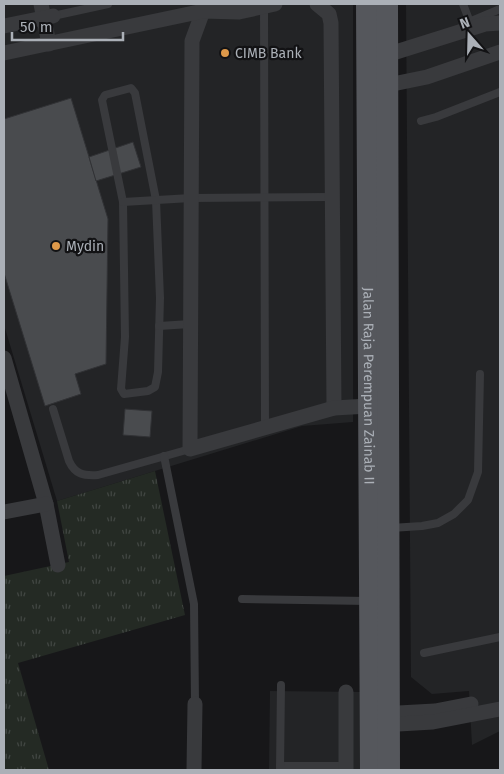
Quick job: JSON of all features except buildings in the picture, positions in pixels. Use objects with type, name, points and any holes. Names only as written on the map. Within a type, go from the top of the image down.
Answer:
[{"type":"main road","name":"Jalan Raja Perempuan Zainab II","points":[[367,4],[377,58],[388,528],[377,769]]},
{"type":"main road","name":"Jalan Raja Perempuan Zainab II","points":[[377,58],[387,4]]},
{"type":"main road","name":"Jalan Raja Perempuan Zainab II","points":[[377,87],[369,406],[370,601],[380,720]]},
{"type":"street","points":[[4,53],[219,4]]},
{"type":"street","points":[[317,4],[329,14],[331,23],[334,408]]},
{"type":"street","points":[[198,8],[239,12],[270,5]]},
{"type":"street","points":[[198,8],[192,42],[190,449],[334,408],[369,406]]},
{"type":"street","points":[[4,26],[47,11],[53,43]]},
{"type":"street","points":[[377,58],[471,25],[500,23]]},
{"type":"street","points":[[377,87],[427,77],[500,52]]},
{"type":"street","points":[[4,358],[9,394],[46,504],[58,565]]},
{"type":"street","points":[[4,512],[46,504]]},
{"type":"street","points":[[346,692],[346,768],[377,769]]},
{"type":"street","points":[[380,720],[500,700]]},
{"type":"street","points":[[194,770],[195,704]]},
{"type":"street","points":[[380,720],[433,722],[500,709]]},
{"type":"lane","points":[[47,11],[108,4]]},
{"type":"lane","points":[[462,4],[471,25],[500,9]]},
{"type":"lane","points":[[265,428],[265,198],[270,5]]},
{"type":"lane","points":[[131,88],[135,93],[156,200],[160,298],[158,372],[155,387],[148,391],[124,394],[121,389],[125,337],[123,202],[102,100],[105,95],[131,88]]},
{"type":"lane","points":[[421,121],[436,118],[500,92]]},
{"type":"lane","points":[[123,202],[191,198],[332,197]]},
{"type":"lane","points":[[159,326],[190,324]]},
{"type":"lane","points":[[388,528],[438,523],[454,514],[468,500],[478,472],[480,374]]},
{"type":"lane","points":[[53,409],[69,461],[78,474],[98,475],[190,449]]},
{"type":"lane","points":[[164,456],[194,604],[195,704]]},
{"type":"lane","points":[[242,599],[370,601]]},
{"type":"lane","points":[[424,653],[500,637]]},
{"type":"lane","points":[[282,685],[280,768],[346,768]]},
{"type":"shaded area","points":[[4,4],[353,4],[353,422],[302,426],[57,501],[4,325]]},
{"type":"shaded area","points":[[406,4],[500,4],[500,731],[472,745],[469,691],[432,694],[411,677]]},
{"type":"shaded area","points":[[270,691],[363,692],[362,770],[269,770]]},
{"type":"green space","points":[[155,471],[185,615],[18,663],[49,770],[4,770],[4,576],[69,562],[57,501]]},
{"type":"place","name":"CIMB Bank","points":[[225,53]]},
{"type":"place","name":"Mydin","points":[[56,246]]}]
